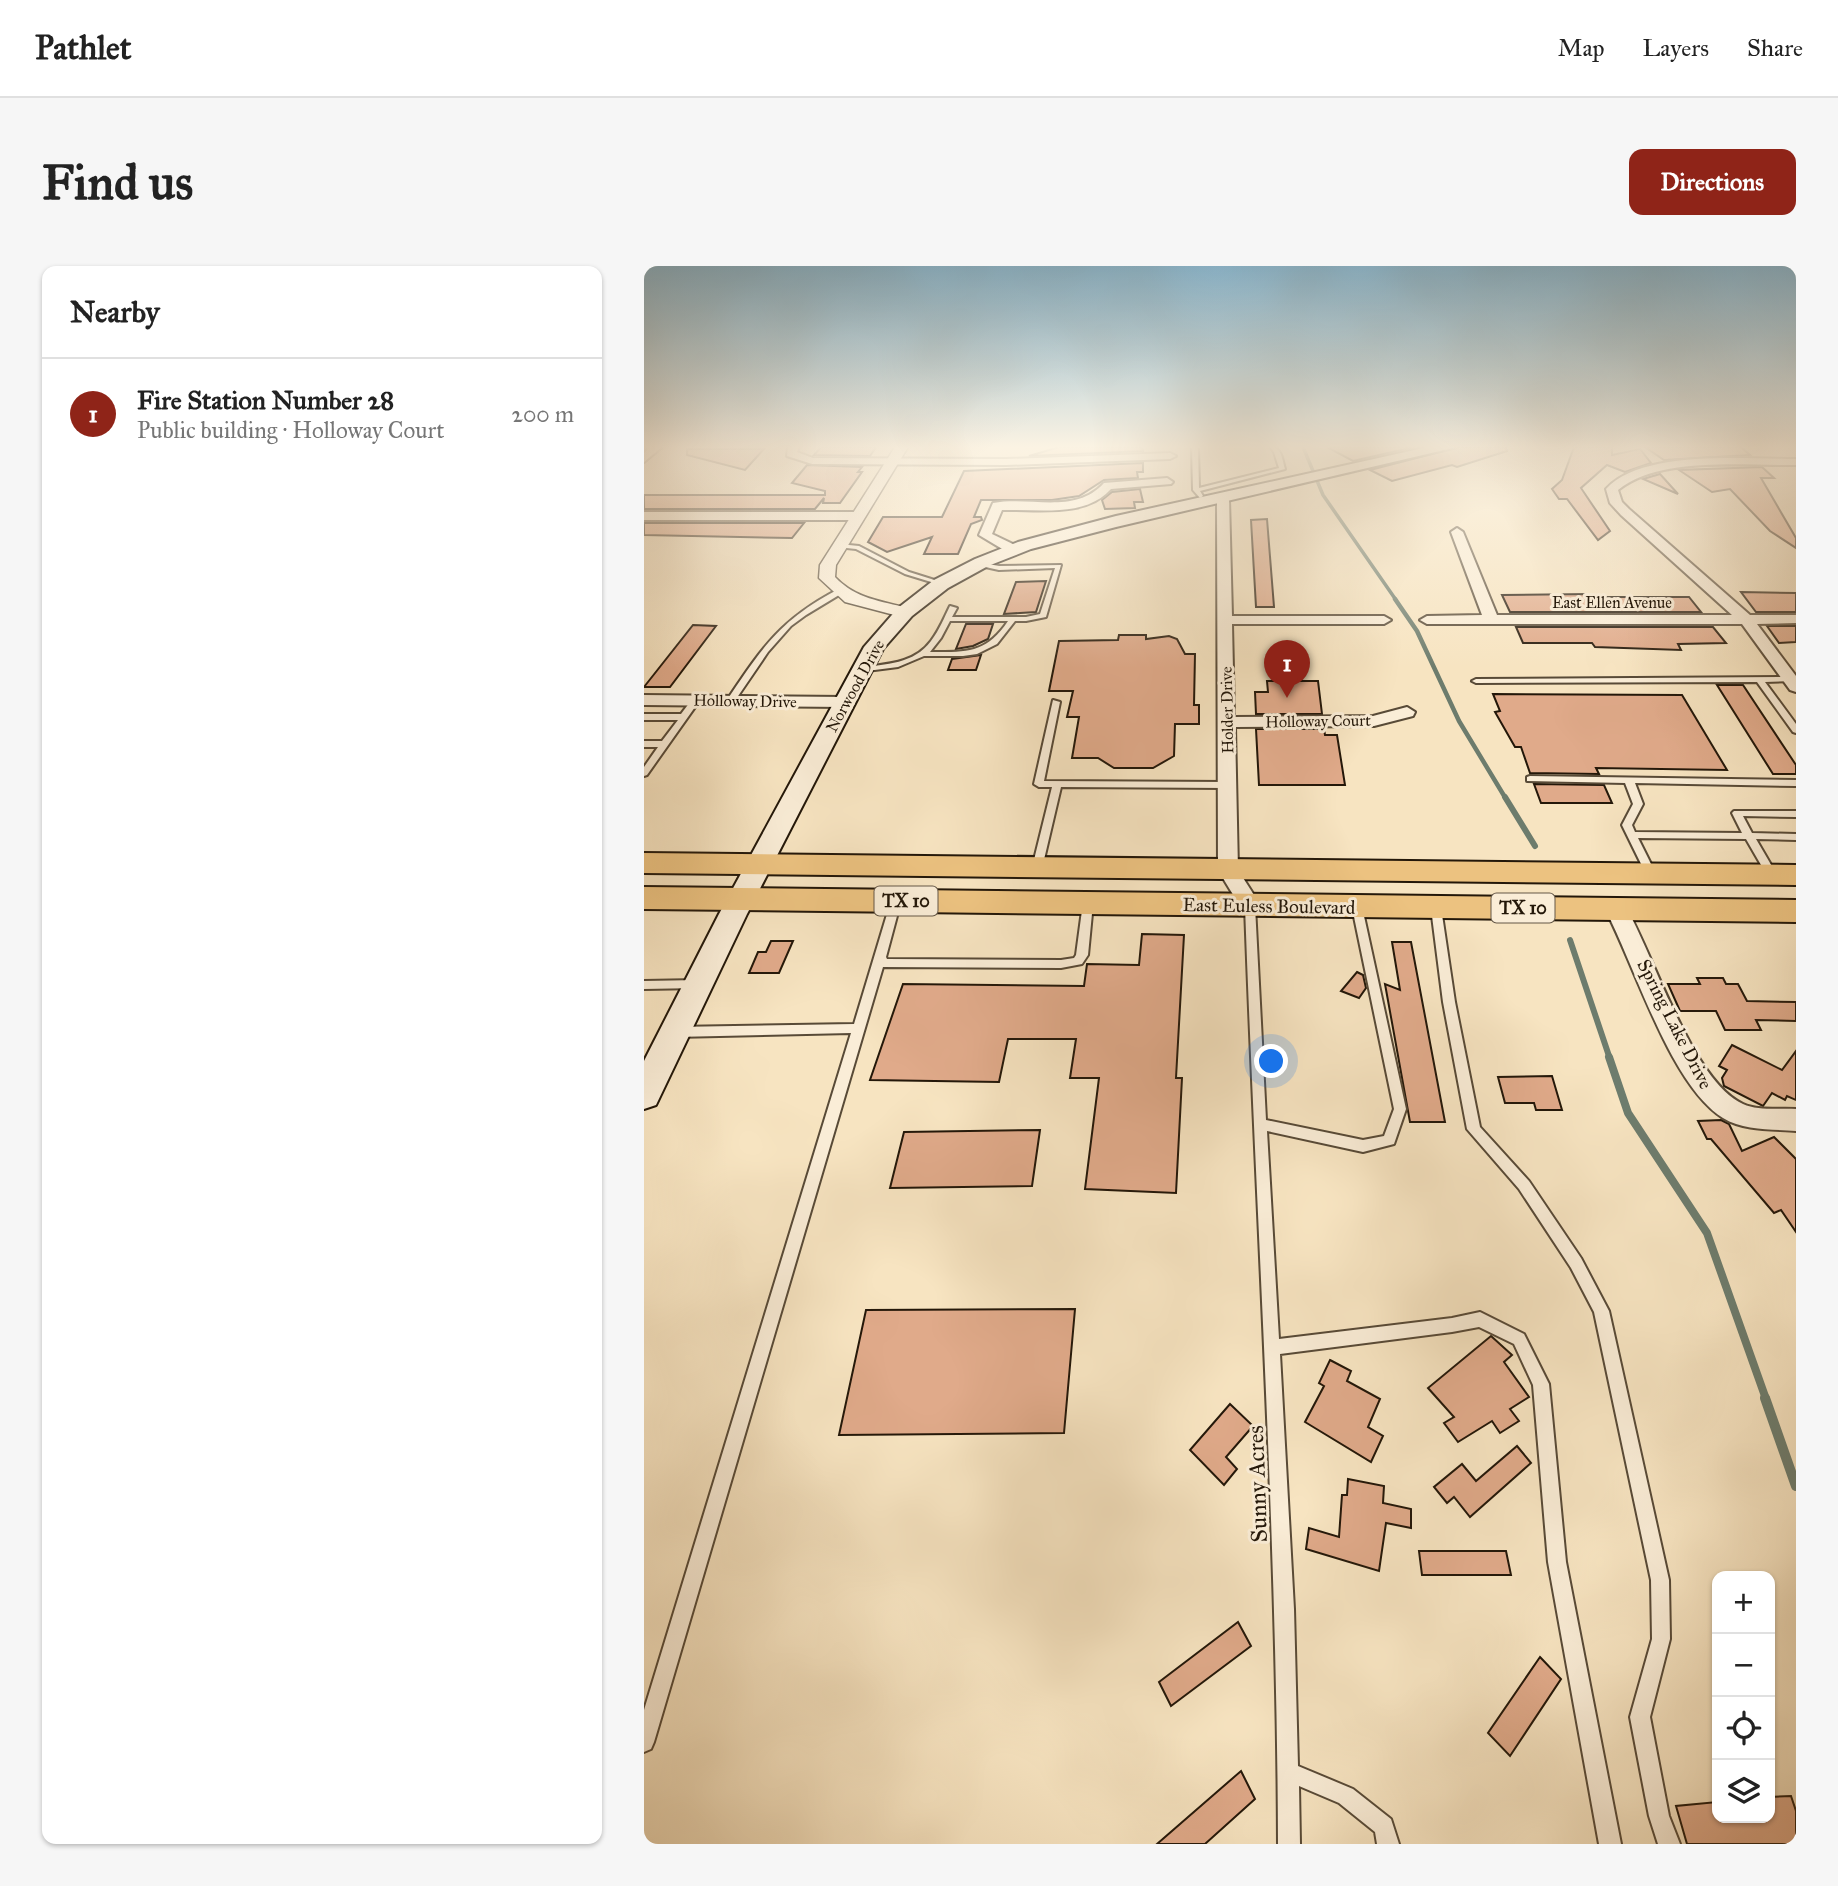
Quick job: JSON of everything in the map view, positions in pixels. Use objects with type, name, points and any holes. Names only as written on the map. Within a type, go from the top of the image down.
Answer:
[{"type":"main road","name":"Norwood Drive","points":[[644,1095],[741,899],[874,647],[902,612],[941,583],[978,564],[1014,550],[1131,521]]},
{"type":"main road","name":"TX 10","points":[[644,863],[760,863]]},
{"type":"main road","name":"East Euless Boulevard","points":[[760,863],[1784,875]]},
{"type":"main road","name":"TX 10","points":[[644,898],[741,899]]},
{"type":"main road","name":"East Euless Boulevard","points":[[741,899],[1796,911]]},
{"type":"street","points":[[855,521],[828,565],[827,578],[840,592],[861,604],[902,612]]},
{"type":"street","points":[[991,521],[985,535],[1014,550]]},
{"type":"street","name":"Holder Drive","points":[[1215,521],[1225,620],[1228,870]]},
{"type":"street","points":[[1635,521],[1746,619],[1793,683]]},
{"type":"street","points":[[1457,532],[1492,620]]},
{"type":"street","name":"East Ellen Avenue","points":[[1427,620],[1796,619]]},
{"type":"street","points":[[1225,620],[1384,620]]},
{"type":"street","name":"Holloway Drive","points":[[644,700],[845,702]]},
{"type":"street","name":"Holloway Court","points":[[1227,722],[1374,721],[1407,712]]},
{"type":"street","points":[[1228,870],[1250,906]]},
{"type":"street","name":"Spring Lake Drive","points":[[1616,909],[1695,1072],[1714,1099],[1745,1116],[1796,1120]]},
{"type":"lane","points":[[839,546],[857,547],[907,573],[941,583]]},
{"type":"lane","points":[[946,619],[1013,619],[1042,615],[1059,566],[999,568],[978,564]]},
{"type":"lane","points":[[731,700],[784,626],[811,605],[840,592]]},
{"type":"lane","points":[[862,670],[884,668],[930,648],[953,608]]},
{"type":"lane","points":[[921,654],[973,653],[995,645],[1013,619]]},
{"type":"lane","points":[[1476,681],[1759,679],[1793,683]]},
{"type":"lane","points":[[1759,679],[1796,730]]},
{"type":"lane","points":[[644,773],[696,700]]},
{"type":"lane","points":[[1056,702],[1039,784],[1228,785]]},
{"type":"lane","points":[[644,717],[685,717]]},
{"type":"lane","points":[[644,744],[665,744]]},
{"type":"lane","points":[[1530,779],[1796,783]]},
{"type":"lane","points":[[1629,780],[1638,804],[1627,825],[1651,874]]},
{"type":"lane","points":[[1037,868],[1056,784]]},
{"type":"lane","points":[[1784,875],[1749,836],[1737,813],[1796,814]]},
{"type":"lane","points":[[1632,835],[1796,837]]},
{"type":"lane","points":[[644,1742],[895,901]]},
{"type":"lane","points":[[880,957],[884,962],[1061,964],[1078,961],[1082,955],[1088,903]]},
{"type":"lane","name":"Sunny Acres","points":[[1250,906],[1259,1124],[1274,1347],[1289,1772],[1289,1844]]},
{"type":"lane","points":[[1259,1124],[1363,1146],[1388,1140],[1400,1109],[1357,907]]},
{"type":"lane","points":[[1436,908],[1449,1002],[1474,1129],[1524,1185],[1576,1263],[1601,1311],[1660,1580],[1661,1639],[1640,1717],[1659,1816],[1669,1844]]},
{"type":"lane","points":[[644,985],[698,984]]},
{"type":"lane","points":[[675,1032],[859,1028]]},
{"type":"lane","points":[[1274,1347],[1452,1325],[1480,1319],[1518,1339],[1541,1384],[1558,1562],[1609,1844]]},
{"type":"lane","points":[[1289,1772],[1346,1796],[1384,1826],[1388,1844]]},
{"type":"building","points":[[881,521],[980,521],[971,524],[958,554],[924,554],[932,537],[887,552],[868,542]]},
{"type":"building","points":[[1251,521],[1267,521],[1274,607],[1256,607]]},
{"type":"building","points":[[1583,521],[1603,521],[1610,531],[1598,540]]},
{"type":"building","points":[[1760,521],[1786,521],[1796,538],[1796,548],[1770,531]]},
{"type":"building","points":[[644,523],[804,523],[792,538],[644,535]]},
{"type":"building","points":[[1046,581],[1036,612],[1004,614],[1016,582]]},
{"type":"building","points":[[1741,592],[1796,593],[1796,612],[1756,612]]},
{"type":"building","points":[[1590,594],[1591,597],[1689,597],[1701,612],[1510,612],[1502,595]]},
{"type":"building","points":[[966,624],[993,624],[988,639],[973,646],[956,649]]},
{"type":"building","points":[[693,625],[716,626],[670,687],[644,687]]},
{"type":"building","points":[[1767,626],[1796,626],[1796,642],[1779,643]]},
{"type":"building","points":[[1516,627],[1713,627],[1726,643],[1678,644],[1681,650],[1595,647],[1592,643],[1523,643]]},
{"type":"building","points":[[1119,635],[1146,635],[1146,639],[1169,636],[1177,639],[1185,654],[1195,654],[1194,705],[1199,705],[1199,724],[1175,724],[1174,756],[1153,768],[1114,768],[1098,758],[1072,758],[1079,717],[1067,717],[1073,691],[1049,691],[1059,641],[1118,640]]},
{"type":"building","points":[[981,655],[976,670],[948,670],[952,659]]},
{"type":"building","points":[[1267,681],[1318,681],[1322,714],[1256,714],[1255,692],[1268,692]]},
{"type":"building","points":[[1717,685],[1743,685],[1796,765],[1796,774],[1773,774]]},
{"type":"building","points":[[1493,694],[1682,695],[1727,770],[1596,768],[1599,774],[1530,773],[1521,747],[1515,747],[1495,712],[1500,711]]},
{"type":"building","points":[[1256,729],[1324,729],[1325,735],[1337,735],[1345,785],[1259,785]]},
{"type":"building","points":[[1534,784],[1604,785],[1612,803],[1541,803]]},
{"type":"building","points":[[1142,934],[1184,935],[1176,1078],[1182,1078],[1176,1193],[1085,1189],[1099,1078],[1070,1078],[1076,1039],[1008,1039],[999,1082],[870,1080],[903,984],[1084,986],[1087,964],[1139,965]]},
{"type":"building","points":[[771,941],[793,941],[779,973],[749,973],[758,952],[766,952]]},
{"type":"building","points":[[1392,942],[1411,942],[1445,1122],[1410,1122],[1385,984],[1400,990]]},
{"type":"building","points":[[1357,972],[1363,975],[1366,988],[1359,998],[1341,991]]},
{"type":"building","points":[[1697,978],[1723,978],[1726,984],[1738,984],[1747,1001],[1796,1002],[1796,1021],[1756,1020],[1761,1030],[1725,1030],[1716,1011],[1680,1011],[1668,984],[1700,984]]},
{"type":"building","points":[[1732,1045],[1782,1070],[1796,1051],[1796,1100],[1787,1096],[1785,1100],[1772,1093],[1763,1106],[1724,1086],[1722,1078],[1727,1070],[1719,1066]]},
{"type":"building","points":[[1552,1076],[1562,1110],[1536,1110],[1534,1103],[1505,1103],[1498,1077]]},
{"type":"building","points":[[1721,1120],[1729,1124],[1742,1151],[1774,1137],[1796,1159],[1796,1232],[1781,1210],[1774,1213],[1711,1139],[1707,1139],[1698,1121]]},
{"type":"building","points":[[1040,1130],[1032,1186],[890,1188],[904,1132]]},
{"type":"building","points":[[1075,1309],[1064,1433],[839,1435],[866,1310]]},
{"type":"building","points":[[1491,1336],[1512,1355],[1504,1362],[1529,1397],[1510,1409],[1519,1421],[1500,1433],[1492,1421],[1458,1442],[1444,1423],[1454,1417],[1428,1388]]},
{"type":"building","points":[[1330,1360],[1351,1371],[1347,1381],[1380,1399],[1368,1427],[1383,1436],[1371,1462],[1305,1422],[1324,1386],[1319,1383]]},
{"type":"building","points":[[1230,1404],[1253,1426],[1226,1457],[1237,1469],[1224,1485],[1190,1450]]},
{"type":"building","points":[[1517,1446],[1531,1463],[1470,1517],[1454,1497],[1447,1503],[1434,1487],[1462,1464],[1476,1481]]},
{"type":"building","points":[[1348,1479],[1384,1486],[1383,1503],[1411,1509],[1411,1528],[1386,1523],[1379,1571],[1306,1549],[1309,1528],[1339,1537],[1342,1495],[1347,1495]]},
{"type":"building","points":[[1419,1551],[1506,1551],[1511,1575],[1422,1575]]},
{"type":"building","points":[[1238,1622],[1251,1646],[1171,1706],[1159,1682]]},
{"type":"building","points":[[1540,1657],[1561,1679],[1510,1756],[1488,1733]]},
{"type":"building","points":[[1241,1771],[1255,1799],[1205,1844],[1157,1844]]},
{"type":"building","points":[[1791,1796],[1796,1811],[1796,1844],[1687,1844],[1676,1806],[1712,1802],[1712,1823],[1775,1823],[1775,1797]]},
{"type":"waterway","points":[[1341,521],[1396,600]]},
{"type":"waterway","points":[[1395,599],[1417,631],[1459,721],[1506,799]]},
{"type":"waterway","points":[[1505,797],[1535,846]]},
{"type":"waterway","points":[[1570,940],[1610,1059]]},
{"type":"waterway","points":[[1609,1057],[1628,1113],[1707,1233],[1766,1399]]},
{"type":"waterway","points":[[1765,1398],[1796,1486]]},
{"type":"place","name":"Fire Station Number 28","points":[[1287,698]]}]
